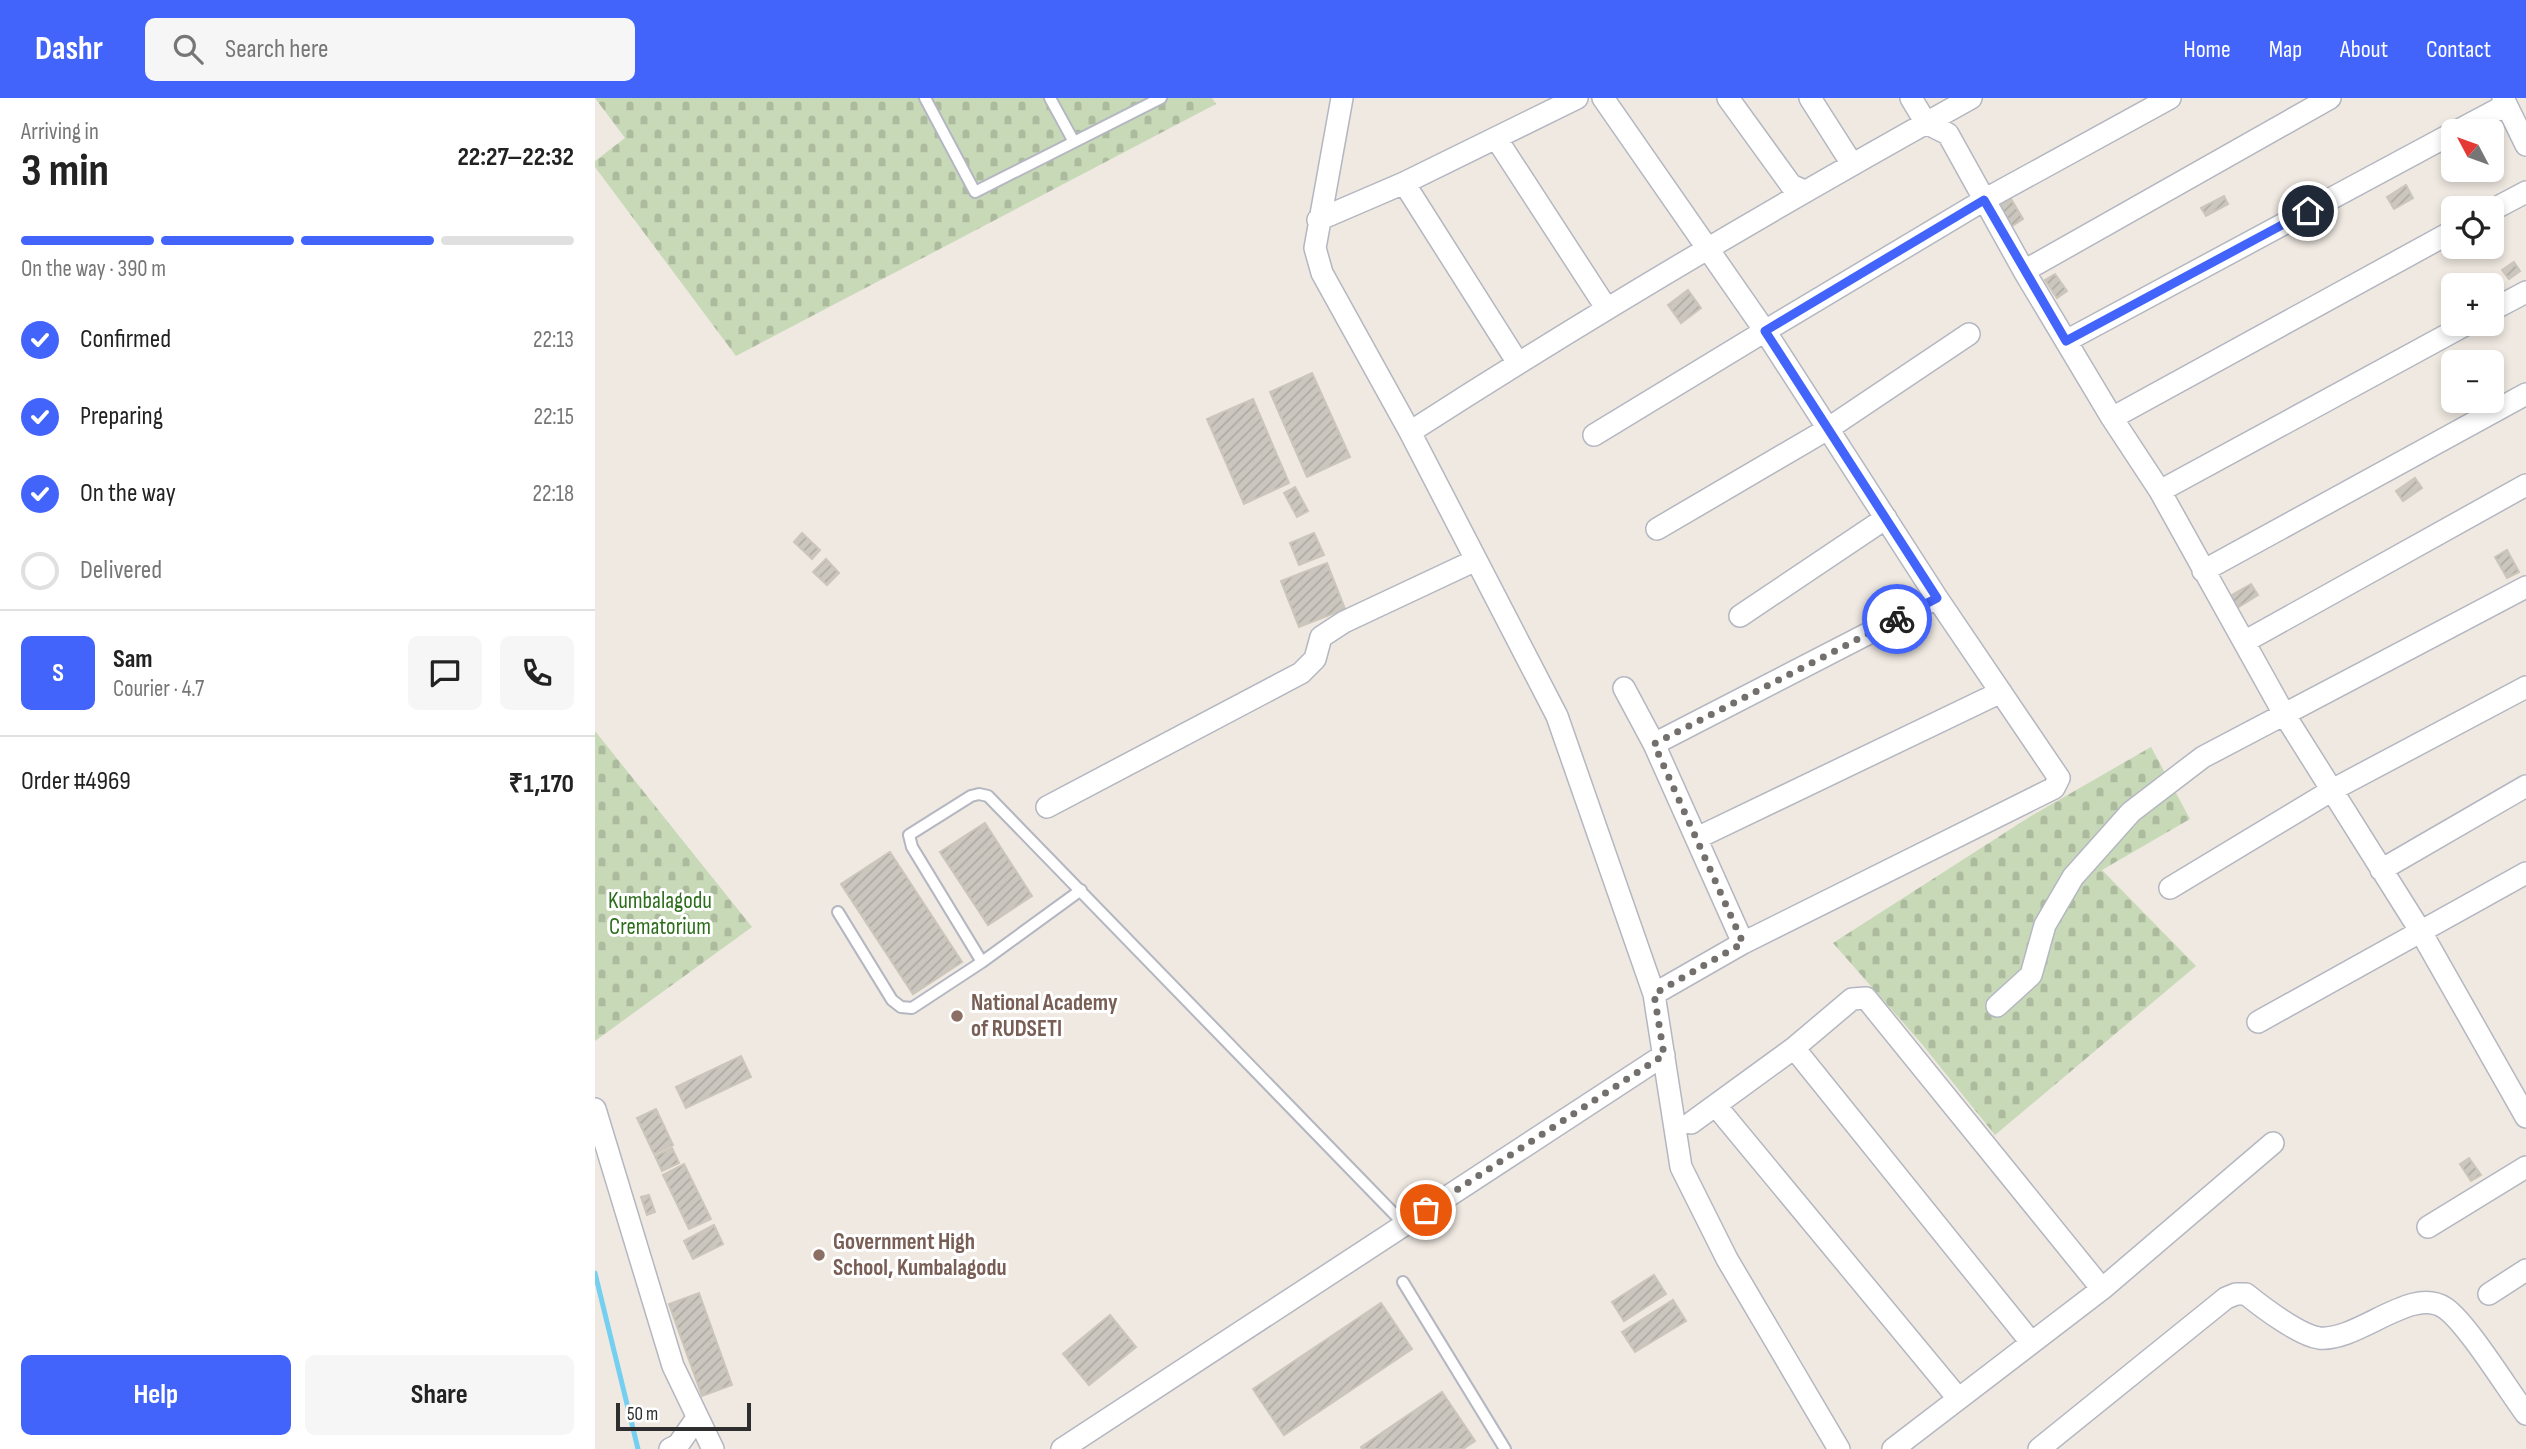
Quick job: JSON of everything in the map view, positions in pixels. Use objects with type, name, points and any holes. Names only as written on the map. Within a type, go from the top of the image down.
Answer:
[{"type":"street","points":[[1342,98],[1318,220],[1315,248],[1322,273],[1410,432],[1557,716],[1654,994],[1681,1167],[1727,1259],[1839,1449]]},
{"type":"street","points":[[1318,220],[1404,183],[1577,98]]},
{"type":"street","points":[[1603,98],[1765,331],[1826,430],[2059,778],[2054,788],[1743,943],[1654,994]]},
{"type":"street","points":[[1728,98],[1791,185],[1804,191]]},
{"type":"street","points":[[1810,98],[1852,164]]},
{"type":"street","points":[[1911,98],[1926,122],[1948,134],[2024,271],[2112,418],[2160,491],[2284,714],[2421,933],[2526,1117]]},
{"type":"street","points":[[1410,432],[1518,363],[1804,191],[1971,98]]},
{"type":"street","points":[[1594,435],[1984,200],[2170,98]]},
{"type":"street","points":[[2024,271],[2330,98]]},
{"type":"street","points":[[2476,119],[2505,101],[2526,145]]},
{"type":"street","points":[[1496,138],[1607,309]]},
{"type":"street","points":[[2066,341],[2441,140]]},
{"type":"street","points":[[1404,183],[1518,363]]},
{"type":"street","points":[[2504,204],[2526,192]]},
{"type":"street","points":[[2112,418],[2441,238]]},
{"type":"street","points":[[2504,304],[2526,292]]},
{"type":"street","points":[[1657,529],[1826,430],[1969,334]]},
{"type":"street","points":[[2160,491],[2445,336]]},
{"type":"street","points":[[2203,571],[2526,394]]},
{"type":"street","points":[[2244,642],[2526,485]]},
{"type":"street","points":[[1740,616],[1886,518]]},
{"type":"street","points":[[1047,807],[1301,673],[1315,659],[1321,637],[1344,622],[1476,560]]},
{"type":"street","points":[[1997,1006],[2031,975],[2045,925],[2073,877],[2131,812],[2203,757],[2526,587]]},
{"type":"street","points":[[1654,744],[1937,598]]},
{"type":"street","points":[[2170,888],[2332,790],[2526,687]]},
{"type":"street","points":[[1624,688],[1654,744],[1743,943]]},
{"type":"street","points":[[1697,838],[2001,692]]},
{"type":"street","points":[[2381,870],[2526,786]]},
{"type":"street","points":[[2258,1022],[2526,873]]},
{"type":"street","points":[[1691,1123],[1794,1048],[1852,999],[1866,998],[2102,1289]]},
{"type":"street","points":[[1794,1048],[2030,1341]]},
{"type":"street","points":[[1062,1449],[1664,1055]]},
{"type":"street","points":[[1716,1106],[1958,1397]]},
{"type":"street","points":[[595,1109],[673,1366],[713,1449]]},
{"type":"street","points":[[1893,1449],[2030,1341],[2102,1289],[2273,1143]]},
{"type":"street","points":[[2428,1227],[2526,1167]]},
{"type":"street","points":[[2489,1294],[2526,1270]]},
{"type":"street","points":[[2039,1449],[2226,1298],[2236,1294],[2246,1294],[2303,1332],[2318,1338],[2335,1337],[2419,1302],[2435,1304],[2457,1319],[2526,1414]]},
{"type":"street","points":[[674,1447],[697,1418]]},
{"type":"lane","points":[[925,98],[975,192],[1161,98]]},
{"type":"lane","points":[[1050,98],[1074,142]]},
{"type":"lane","points":[[982,962],[912,846],[909,835],[979,793],[988,796],[1081,890],[1404,1224]]},
{"type":"lane","points":[[838,912],[893,1000],[901,1007],[912,1008],[982,962],[1081,890]]},
{"type":"lane","points":[[1403,1282],[1505,1449]]},
{"type":"green space","points":[[595,98],[1212,98],[1216,104],[736,356],[595,167],[595,161],[625,138]]},
{"type":"green space","name":"Kumbalagodu Crematorium","points":[[595,731],[752,927],[595,1041]]},
{"type":"green space","points":[[2151,747],[2190,819],[2102,870],[2196,966],[1995,1135],[1921,1043],[1833,943],[2031,816]]},
{"type":"building","points":[[2406,185],[2413,198],[2394,209],[2387,197]]},
{"type":"building","points":[[2224,196],[2228,204],[2206,216],[2201,208]]},
{"type":"building","points":[[2011,199],[2023,219],[2012,226],[2000,206]]},
{"type":"building","points":[[2514,262],[2520,271],[2509,279],[2502,270]]},
{"type":"building","points":[[2055,274],[2067,291],[2057,298],[2045,280]]},
{"type":"building","points":[[1688,290],[1701,308],[1681,323],[1668,305]]},
{"type":"building","points":[[1312,373],[1350,457],[1307,477],[1270,392]]},
{"type":"building","points":[[1253,399],[1289,483],[1244,504],[1207,419]]},
{"type":"building","points":[[2415,478],[2422,488],[2403,501],[2396,491]]},
{"type":"building","points":[[1295,487],[1308,511],[1297,517],[1284,493]]},
{"type":"building","points":[[802,533],[820,550],[812,559],[794,542]]},
{"type":"building","points":[[1314,533],[1324,555],[1299,565],[1290,543]]},
{"type":"building","points":[[2507,550],[2519,572],[2507,578],[2495,557]]},
{"type":"building","points":[[826,559],[839,573],[827,585],[813,572]]},
{"type":"building","points":[[1327,563],[1345,609],[1299,627],[1281,581]]},
{"type":"building","points":[[2251,584],[2258,595],[2237,608],[2230,596]]},
{"type":"building","points":[[985,823],[1032,896],[988,925],[940,852]]},
{"type":"building","points":[[890,852],[962,962],[913,994],[841,884]]},
{"type":"building","points":[[741,1056],[751,1077],[686,1108],[676,1087]]},
{"type":"building","points":[[656,1109],[673,1145],[654,1154],[637,1118]]},
{"type":"building","points":[[672,1148],[679,1163],[662,1171],[655,1156]]},
{"type":"building","points":[[2469,1158],[2481,1175],[2471,1181],[2460,1164]]},
{"type":"building","points":[[684,1164],[711,1219],[689,1229],[663,1175]]},
{"type":"building","points":[[649,1195],[655,1212],[647,1215],[641,1197]]},
{"type":"building","points":[[714,1225],[723,1244],[693,1259],[684,1241]]},
{"type":"building","points":[[1654,1275],[1666,1294],[1624,1321],[1612,1302]]},
{"type":"building","points":[[699,1293],[732,1385],[702,1396],[669,1304]]},
{"type":"building","points":[[1673,1300],[1686,1321],[1635,1352],[1622,1332]]},
{"type":"building","points":[[1381,1303],[1412,1349],[1284,1435],[1253,1389]]},
{"type":"building","points":[[1110,1315],[1136,1347],[1089,1385],[1063,1354]]},
{"type":"building","points":[[1442,1392],[1475,1441],[1463,1449],[1362,1449],[1361,1447]]},
{"type":"waterway","points":[[595,1273],[638,1449]]},
{"type":"way so far","points":[[1426,1210],[1664,1055],[1654,994],[1743,943],[1654,744],[1897,619]]},
{"type":"place","name":"National Academy of RUDSETI","points":[[957,1016]]},
{"type":"place","name":"Government High School, Kumbalagodu","points":[[819,1255]]},
{"type":"route","points":[[1897,619],[1937,598],[1826,430],[1765,331],[1984,200],[2066,341],[2308,211]]}]
